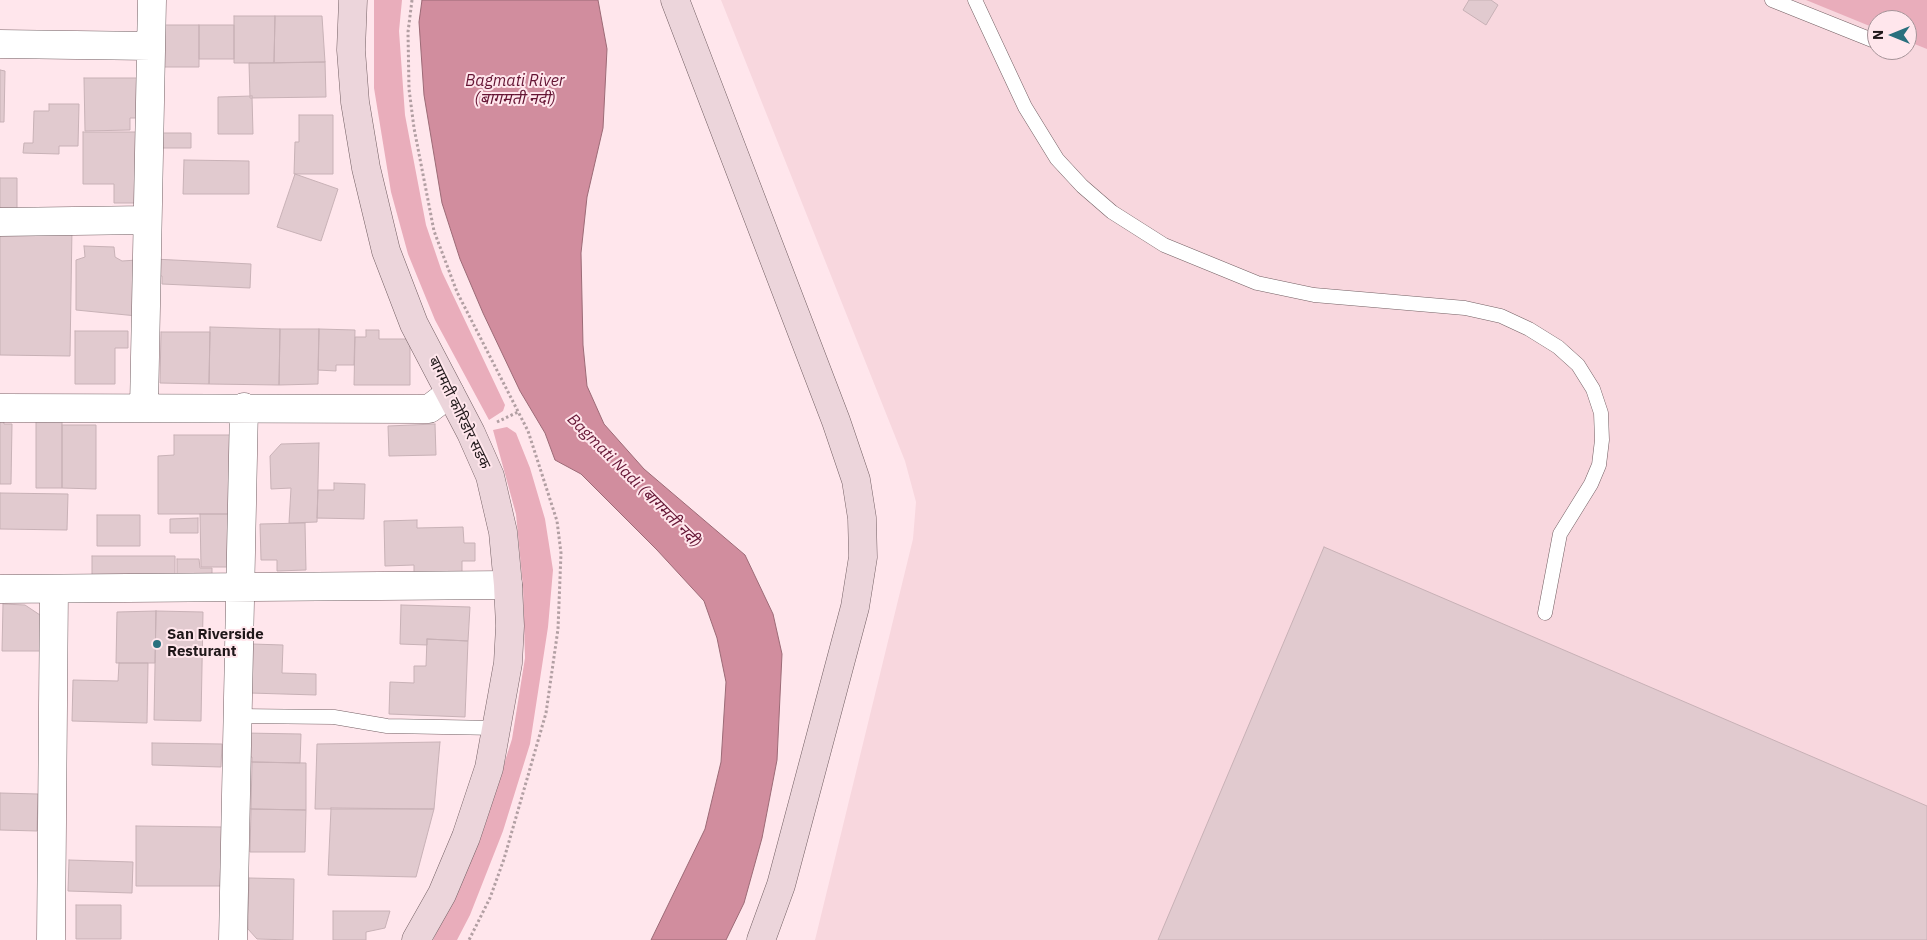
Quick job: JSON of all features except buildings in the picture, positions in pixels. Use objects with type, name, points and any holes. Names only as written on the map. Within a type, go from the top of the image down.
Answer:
[{"type":"main road","name":"बागमती कोरिडोर सडक","points":[[353,0],[351,50],[355,102],[366,168],[386,251],[414,324],[490,476],[503,532],[508,585],[510,626],[508,663],[489,768],[466,837],[442,894],[416,940]]},
{"type":"main road","points":[[675,0],[677,10],[836,421],[856,480],[862,518],[863,557],[855,607],[781,885],[761,940]]},
{"type":"street","points":[[144,408],[152,0]]},
{"type":"street","points":[[0,44],[151,46]]},
{"type":"street","points":[[0,222],[147,220]]},
{"type":"street","points":[[0,408],[244,407],[429,409],[450,393]]},
{"type":"street","points":[[233,940],[244,407]]},
{"type":"street","points":[[0,589],[508,585]]},
{"type":"street","points":[[51,940],[54,589]]},
{"type":"lane","points":[[975,0],[1025,107],[1057,158],[1082,186],[1112,212],[1164,245],[1212,266],[1267,285],[1314,295],[1465,308],[1501,316],[1558,347],[1578,365],[1593,389],[1601,413],[1602,440],[1599,465],[1591,484],[1560,534],[1545,613]]},
{"type":"lane","points":[[1772,0],[1867,38]]},
{"type":"lane","points":[[238,716],[334,717],[387,726],[496,728]]},
{"type":"shaded area","points":[[374,0],[402,0],[399,31],[405,115],[426,225],[442,272],[505,405],[503,411],[489,420],[435,320],[408,254],[391,192],[374,88]]},
{"type":"shaded area","points":[[721,0],[1927,0],[1927,940],[815,940],[913,539],[916,502],[905,461]]},
{"type":"shaded area","points":[[1806,0],[1927,0],[1927,49],[1917,45],[1917,10],[1867,10],[1867,25]]},
{"type":"shaded area","points":[[507,427],[516,433],[530,468],[545,519],[553,570],[548,627],[530,744],[503,831],[470,915],[457,940],[433,940],[484,827],[512,739],[525,658],[523,587],[516,514],[493,430]]},
{"type":"water","name":"Bagmati River (बागमती नदी)","points":[[422,0],[598,0],[607,49],[603,128],[587,197],[581,253],[583,345],[587,386],[604,424],[644,469],[745,555],[773,614],[782,654],[777,760],[762,838],[744,903],[726,940],[651,940],[705,829],[721,762],[726,682],[717,638],[704,601],[657,550],[581,474],[555,460],[545,433],[520,391],[483,313],[460,259],[442,203],[424,95],[419,22]]},
{"type":"place","name":"San Riverside Resturant","points":[[157,644]]},
{"type":"water label","name":"Bagmati Nadi (बागमती नदी)","points":[[634,481]]}]
